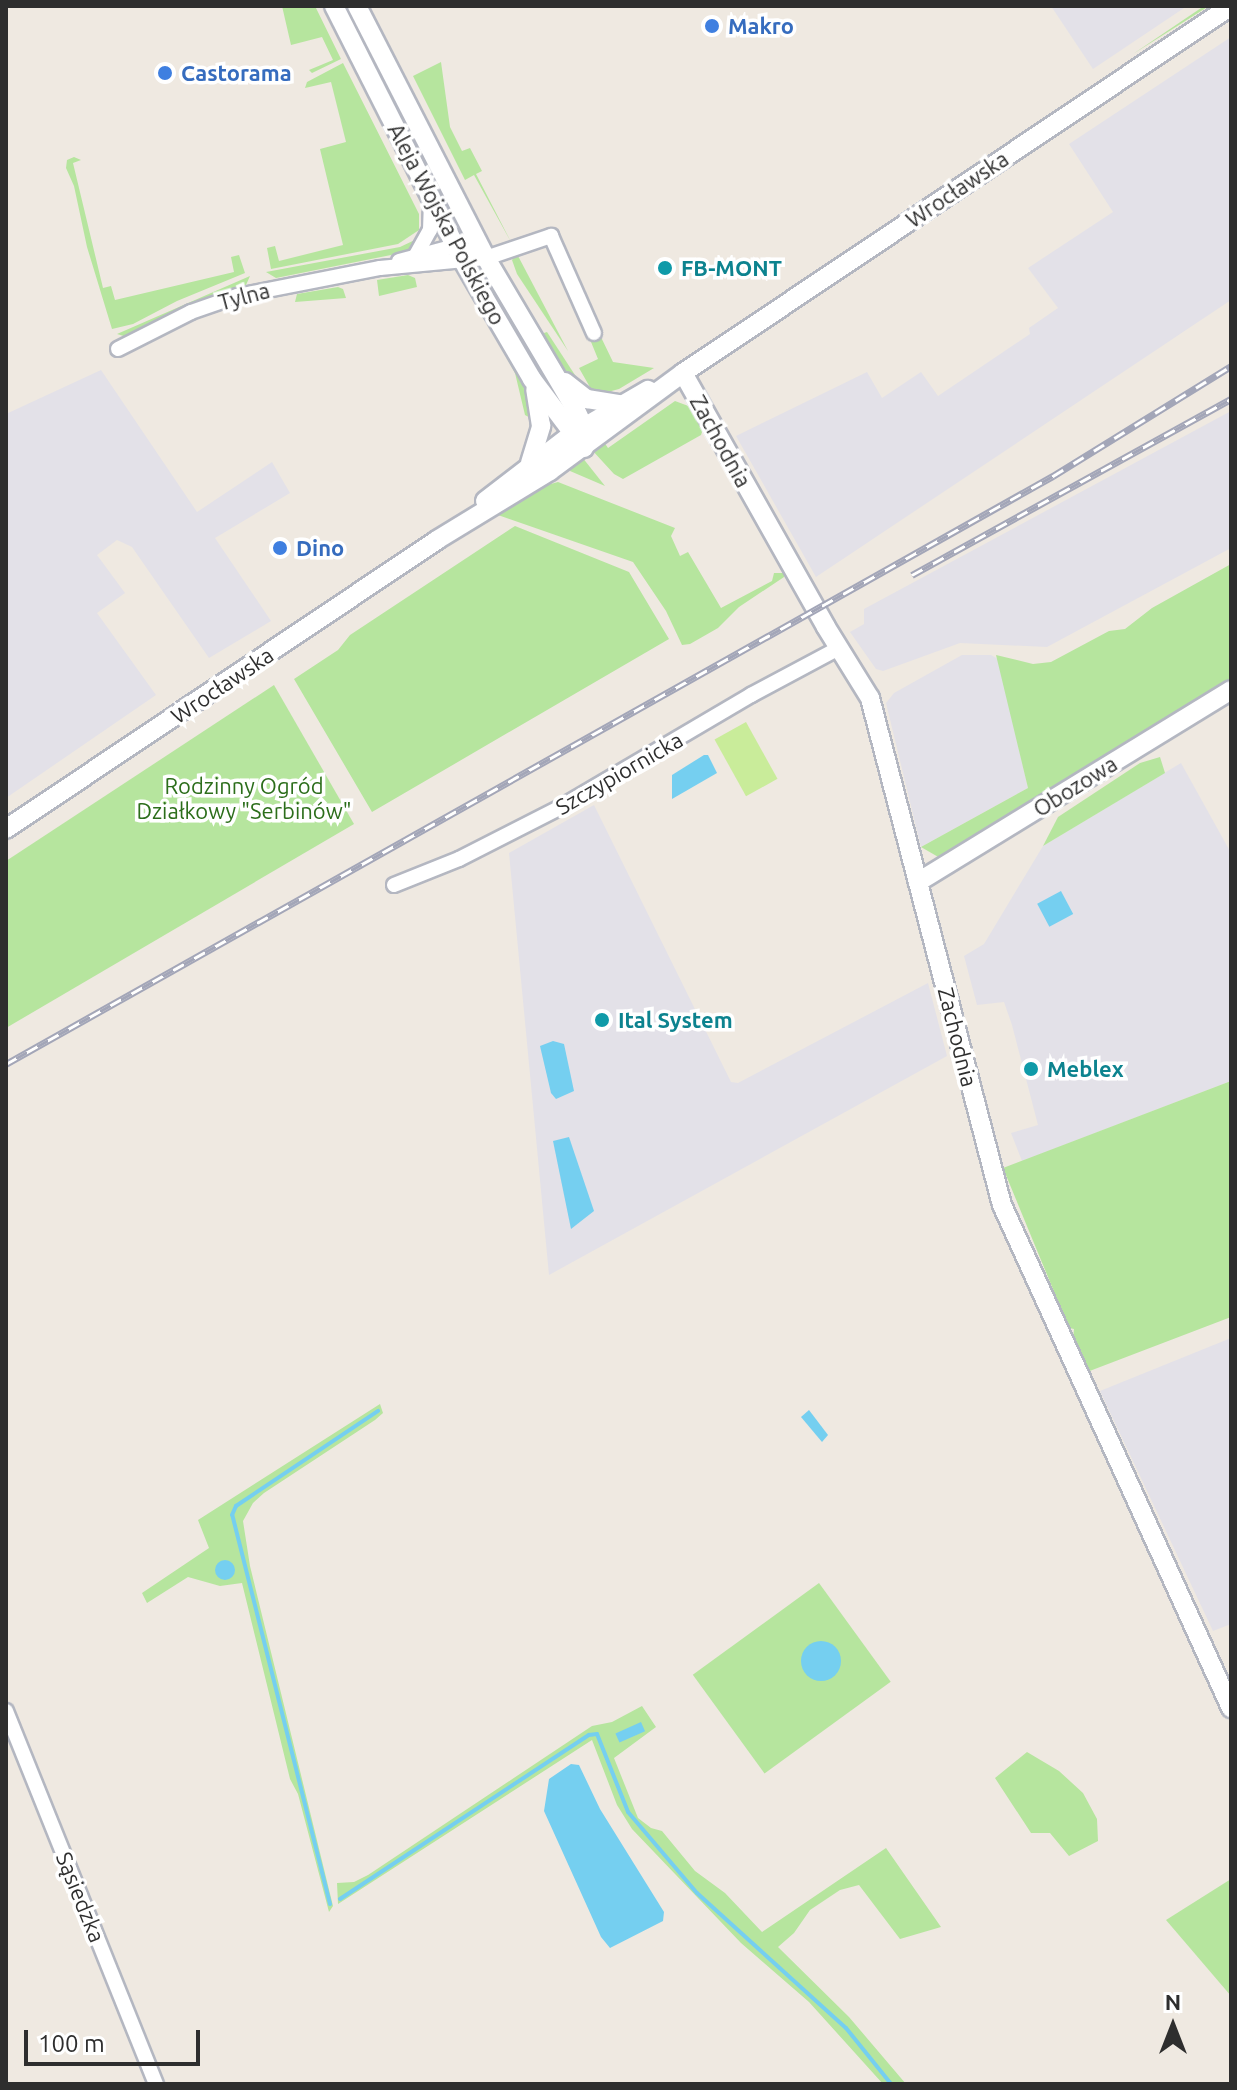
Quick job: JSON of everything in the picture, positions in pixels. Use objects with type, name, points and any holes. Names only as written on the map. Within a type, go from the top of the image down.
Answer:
[{"type":"street","name":"Aleja Wojska Polskiego","points":[[334,6],[459,253],[532,379],[580,436]]},
{"type":"street","name":"Aleja Wojska Polskiego","points":[[357,6],[486,258],[559,377],[580,436]]},
{"type":"street","name":"Wrocławska","points":[[437,540],[530,463],[683,373],[1231,6]]},
{"type":"street","points":[[416,255],[430,230],[431,200]]},
{"type":"street","name":"Tylna","points":[[380,268],[416,255],[459,253],[486,258],[551,236],[594,333]]},
{"type":"street","name":"Tylna","points":[[118,349],[213,303],[263,290],[459,253]]},
{"type":"street","name":"Wrocławska","points":[[6,829],[437,540],[620,404],[683,373]]},
{"type":"street","name":"Zachodnia","points":[[683,373],[839,648],[859,677],[875,710],[1002,1205],[1231,1708]]},
{"type":"street","points":[[559,377],[587,399],[620,404]]},
{"type":"street","points":[[530,463],[541,426],[532,379]]},
{"type":"street","name":"Szczypiornicka","points":[[394,885],[459,859],[561,807],[751,695],[839,648]]},
{"type":"street","name":"Obozowa","points":[[918,882],[1231,690]]},
{"type":"street","name":"Sąsiedzka","points":[[6,1711],[156,2084]]},
{"type":"shaded area","points":[[1051,6],[1187,6],[1093,69]]},
{"type":"shaded area","points":[[1231,37],[1231,300],[816,577],[736,436],[867,372],[882,398],[921,372],[938,396],[1030,334],[1029,328],[1058,308],[1028,268],[1113,212],[1069,144]]},
{"type":"shaded area","points":[[101,370],[197,512],[272,462],[290,493],[215,538],[271,621],[209,658],[132,547],[117,540],[97,555],[125,593],[97,613],[156,695],[6,798],[6,414]]},
{"type":"shaded area","points":[[1231,411],[1231,548],[1047,647],[960,643],[883,671],[876,669],[850,632],[864,624],[864,609]]},
{"type":"shaded area","points":[[962,655],[991,655],[998,659],[1028,788],[921,847],[886,703],[894,693]]},
{"type":"shaded area","points":[[1181,763],[1231,853],[1231,1081],[1022,1161],[1011,1133],[1038,1125],[1012,1025],[1004,1002],[977,1005],[964,956],[984,944],[1043,846]]},
{"type":"shaded area","points":[[594,805],[731,1082],[738,1083],[928,983],[947,1056],[549,1275],[509,853]]},
{"type":"shaded area","points":[[1231,1338],[1231,1624],[1213,1631],[1100,1391]]},
{"type":"green space","points":[[282,6],[315,6],[341,59],[312,73],[309,70],[333,60],[322,37],[291,45]]},
{"type":"green space","points":[[1204,6],[1209,6],[1133,54]]},
{"type":"green space","points":[[370,53],[374,53],[460,224],[453,228]]},
{"type":"green space","points":[[395,57],[476,215],[471,218],[407,90]]},
{"type":"green space","points":[[441,62],[450,127],[462,151],[470,148],[482,171],[476,174],[512,244],[474,175],[465,180],[413,76]]},
{"type":"green space","points":[[343,63],[419,214],[419,230],[398,244],[271,269],[267,248],[275,246],[279,261],[343,245],[320,149],[346,142],[331,82],[305,88],[307,82]]},
{"type":"green space","points":[[74,157],[81,160],[73,163],[103,288],[111,286],[115,300],[234,272],[231,257],[239,255],[245,273],[177,301],[133,324],[112,329],[87,247],[74,186],[66,168],[67,160]]},
{"type":"green space","points":[[419,238],[414,247],[401,253],[276,278],[266,272],[400,247]]},
{"type":"green space","points":[[517,254],[568,351],[517,274],[512,260]]},
{"type":"green space","points":[[408,275],[415,278],[417,287],[379,296],[377,280]]},
{"type":"green space","points":[[250,276],[246,285],[197,302],[127,337],[117,334]]},
{"type":"green space","points":[[481,277],[568,407],[561,411]]},
{"type":"green space","points":[[338,287],[343,289],[346,298],[295,302],[297,294]]},
{"type":"green space","points":[[487,322],[530,393],[532,419],[525,415],[515,373]]},
{"type":"green space","points":[[547,332],[586,392],[572,380],[541,334]]},
{"type":"green space","points":[[599,333],[613,362],[654,368],[619,389],[604,393],[591,389],[579,368],[598,359],[589,337]]},
{"type":"green space","points":[[675,401],[691,407],[703,429],[701,435],[623,479],[614,474],[592,450],[604,442],[608,448]]},
{"type":"green space","points":[[582,457],[605,486],[570,471],[571,465]]},
{"type":"green space","points":[[558,482],[675,528],[671,536],[680,556],[688,552],[721,608],[772,581],[774,573],[784,573],[784,577],[739,607],[718,628],[690,644],[682,645],[666,611],[633,562],[498,515],[536,488]]},
{"type":"green space","name":"Rodzinny Ogród Działkowy \"Serbinów\"","points":[[515,526],[629,572],[669,639],[372,812],[294,679],[338,650],[350,635]]},
{"type":"green space","points":[[1231,564],[1231,679],[940,858],[921,847],[1028,788],[996,655],[1033,664],[1051,662],[1109,631],[1125,629],[1152,608]]},
{"type":"green space","name":"Rodzinny Ogród Działkowy \"Serbinów\"","points":[[274,685],[354,824],[6,1028],[6,861]]},
{"type":"green space","points":[[746,722],[778,779],[746,796],[715,739]]},
{"type":"green space","points":[[1160,757],[1165,773],[1043,846],[1058,817],[1140,763]]},
{"type":"green space","points":[[1231,1081],[1231,1317],[1087,1372],[1073,1339],[1074,1329],[1069,1328],[1003,1168]]},
{"type":"green space","points":[[380,1404],[383,1413],[375,1420],[264,1493],[253,1503],[243,1521],[250,1566],[333,1906],[329,1912],[298,1794],[290,1779],[242,1583],[220,1586],[188,1577],[147,1603],[142,1593],[209,1548],[198,1520]]},
{"type":"green space","points":[[819,1583],[891,1682],[765,1773],[693,1675]]},
{"type":"green space","points":[[642,1706],[656,1727],[614,1758],[638,1818],[651,1828],[662,1831],[695,1871],[725,1893],[762,1932],[886,1848],[941,1927],[900,1939],[859,1885],[840,1890],[810,1910],[794,1933],[778,1947],[849,2017],[906,2084],[883,2084],[809,2002],[741,1943],[632,1829],[617,1805],[592,1740],[338,1904],[337,1883],[354,1882],[368,1875],[592,1726],[612,1722]]},
{"type":"green space","points":[[1027,1752],[1059,1771],[1083,1793],[1097,1819],[1098,1841],[1069,1856],[1050,1833],[1031,1833],[995,1778]]},
{"type":"green space","points":[[1231,1879],[1231,1996],[1166,1920]]},
{"type":"water","points":[[708,755],[717,773],[672,799],[672,775]]},
{"type":"water","points":[[1061,891],[1073,914],[1049,927],[1037,904]]},
{"type":"water","points":[[553,1041],[564,1044],[574,1091],[556,1099],[551,1093],[540,1046]]},
{"type":"water","points":[[569,1137],[594,1211],[571,1229],[553,1141]]},
{"type":"water","points":[[809,1410],[828,1435],[822,1442],[801,1417]]},
{"type":"water","points":[[225,1560],[232,1563],[235,1570],[232,1577],[225,1580],[218,1577],[215,1570],[218,1563]]},
{"type":"water","points":[[821,1641],[835,1647],[841,1661],[835,1675],[821,1681],[807,1675],[801,1661],[807,1647]]},
{"type":"water","points":[[641,1722],[645,1731],[619,1743],[615,1733]]},
{"type":"water","points":[[571,1764],[579,1765],[600,1809],[664,1912],[663,1921],[610,1948],[601,1937],[544,1811],[549,1779]]},
{"type":"waterway","points":[[330,1904],[232,1515],[236,1506],[378,1411]]},
{"type":"waterway","points":[[340,1899],[589,1735],[597,1734],[628,1812],[697,1893],[846,2028],[891,2084]]},
{"type":"railway","points":[[6,1064],[1053,476],[1231,366]]},
{"type":"railway","points":[[912,575],[1231,399]]},
{"type":"place","name":"Makro","points":[[712,26]]},
{"type":"place","name":"Castorama","points":[[165,73]]},
{"type":"place","name":"FB-MONT","points":[[665,268]]},
{"type":"place","name":"Dino","points":[[280,548]]},
{"type":"place","name":"Ital System","points":[[602,1020]]},
{"type":"place","name":"Meblex","points":[[1031,1069]]}]
